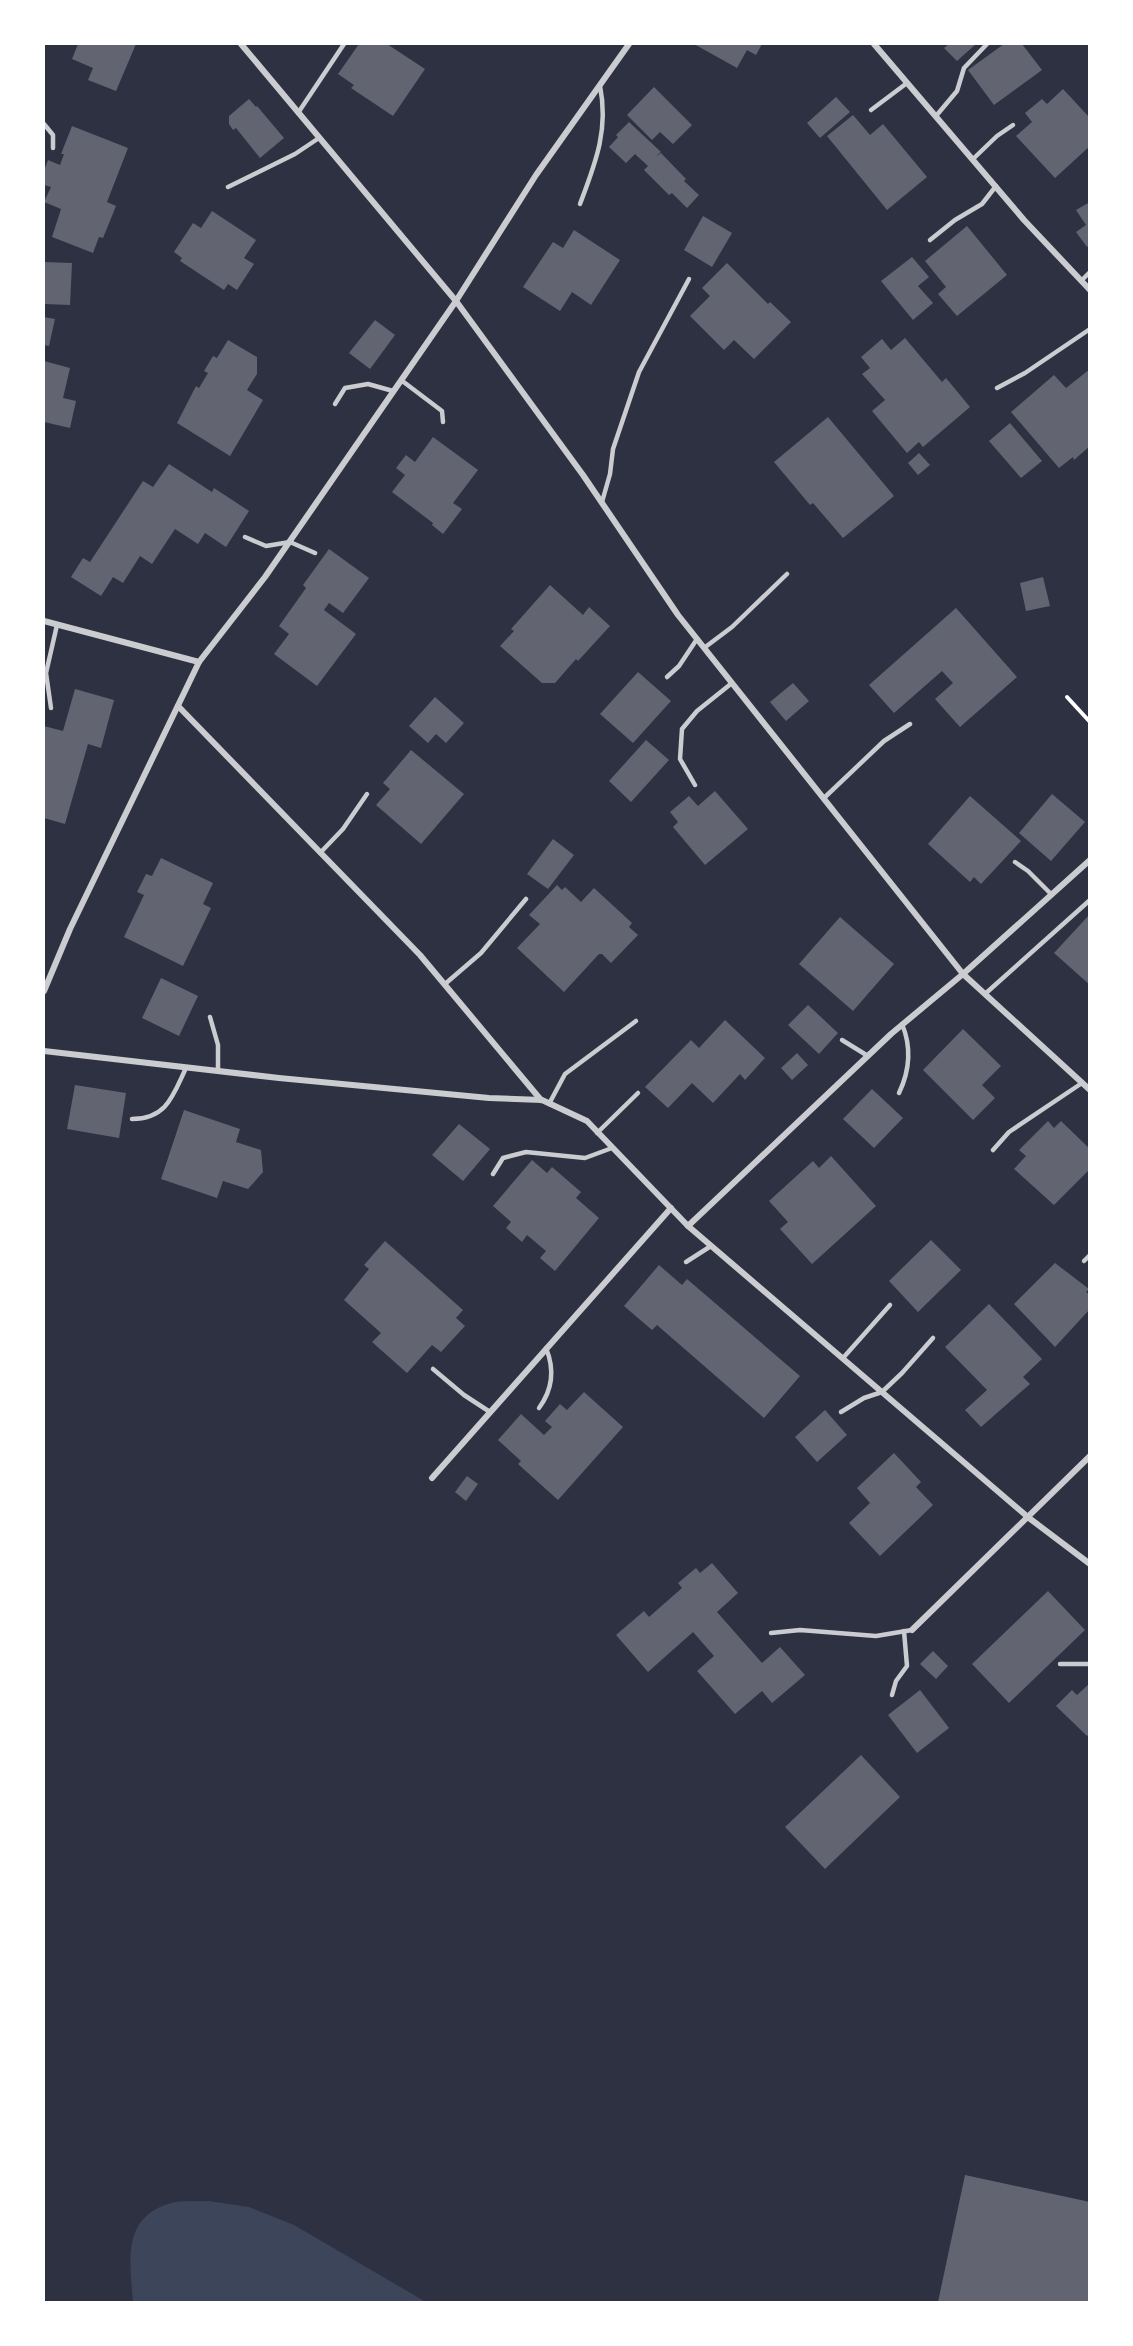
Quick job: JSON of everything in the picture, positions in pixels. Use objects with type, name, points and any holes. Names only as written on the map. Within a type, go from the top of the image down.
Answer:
[{"type":"street","points":[[241,44],[456,301],[602,502],[678,615],[963,974],[1089,1090]]},
{"type":"street","points":[[44,991],[70,929],[199,662],[290,542],[456,301],[536,175],[629,44]]},
{"type":"street","points":[[874,44],[1089,290]]},
{"type":"street","points":[[44,621],[199,662]]},
{"type":"street","points":[[178,706],[420,955],[542,1100],[586,1122],[688,1226],[1029,1518],[1089,1564]]},
{"type":"street","points":[[688,1226],[902,1024],[963,974],[1089,860]]},
{"type":"street","points":[[44,1051],[186,1068],[489,1098],[542,1100]]},
{"type":"street","points":[[432,1478],[671,1208]]},
{"type":"street","points":[[912,1630],[1029,1518],[1089,1456]]},
{"type":"lane","points":[[298,113],[344,44]]},
{"type":"lane","points":[[936,116],[957,91],[964,68],[987,44]]},
{"type":"lane","points":[[871,110],[907,83]]},
{"type":"lane","points":[[580,204],[601,142],[604,107],[600,86]]},
{"type":"lane","points":[[44,124],[53,135],[53,148]]},
{"type":"lane","points":[[973,159],[997,136],[1013,125]]},
{"type":"lane","points":[[228,187],[277,164],[319,138]]},
{"type":"lane","points":[[930,240],[955,220],[982,204],[996,186]]},
{"type":"lane","points":[[1081,281],[1089,272]]},
{"type":"lane","points":[[602,502],[614,449],[639,372],[689,279]]},
{"type":"lane","points":[[997,388],[1025,373],[1089,329]]},
{"type":"lane","points":[[401,380],[442,411],[443,422]]},
{"type":"lane","points":[[335,404],[345,388],[369,384],[393,391]]},
{"type":"lane","points":[[245,537],[266,546],[290,542],[315,553]]},
{"type":"lane","points":[[704,648],[732,627],[788,574]]},
{"type":"lane","points":[[51,708],[46,673],[57,625]]},
{"type":"lane","points":[[667,677],[679,666],[697,639]]},
{"type":"lane","points":[[695,785],[680,759],[682,729],[696,711],[732,683]]},
{"type":"lane","points":[[824,798],[884,741],[910,724]]},
{"type":"lane","points":[[320,853],[343,829],[367,794]]},
{"type":"lane","points":[[1015,862],[1028,871],[1050,894]]},
{"type":"lane","points":[[445,984],[481,953],[526,899]]},
{"type":"lane","points":[[985,994],[1089,900]]},
{"type":"lane","points":[[210,1017],[218,1045],[218,1071]]},
{"type":"lane","points":[[549,1104],[566,1074],[636,1021]]},
{"type":"lane","points":[[899,1093],[906,1079],[909,1056],[908,1038],[902,1024]]},
{"type":"lane","points":[[842,1040],[868,1056]]},
{"type":"lane","points":[[132,1119],[147,1119],[170,1103],[186,1068]]},
{"type":"lane","points":[[993,1150],[1010,1132],[1082,1083]]},
{"type":"lane","points":[[597,1133],[638,1093]]},
{"type":"lane","points":[[493,1174],[503,1158],[526,1152],[585,1158],[612,1148]]},
{"type":"lane","points":[[686,1262],[711,1246]]},
{"type":"lane","points":[[1084,1261],[1089,1254]]},
{"type":"lane","points":[[843,1358],[890,1305]]},
{"type":"lane","points":[[841,1412],[864,1398],[882,1392],[933,1338]]},
{"type":"lane","points":[[539,1408],[549,1394],[553,1364],[546,1348]]},
{"type":"lane","points":[[433,1369],[464,1395],[490,1412]]},
{"type":"lane","points":[[771,1633],[800,1630],[876,1636],[912,1630]]},
{"type":"lane","points":[[892,1695],[896,1681],[907,1666],[904,1631]]},
{"type":"lane","points":[[1060,1664],[1089,1664]]},
{"type":"path","points":[[1067,698],[1089,722]]},
{"type":"shaded area","points":[[209,2201],[249,2207],[294,2225],[426,2302],[133,2302],[132,2243],[136,2230],[144,2219],[155,2210],[171,2203]]},
{"type":"building","points":[[78,44],[136,44],[116,91],[88,80],[93,68],[72,59]]},
{"type":"building","points":[[359,44],[387,44],[425,69],[393,116],[351,88],[354,85],[338,74]]},
{"type":"building","points":[[694,44],[762,44],[756,55],[747,50],[737,68]]},
{"type":"building","points":[[949,44],[976,44],[957,61],[944,48]]},
{"type":"building","points":[[1004,44],[1022,44],[1042,70],[994,105],[968,70]]},
{"type":"building","points":[[654,87],[692,125],[673,144],[660,132],[652,140],[627,115]]},
{"type":"building","points":[[1063,89],[1090,118],[1090,146],[1055,178],[1016,136],[1032,122],[1025,113],[1042,99],[1047,104]]},
{"type":"building","points":[[836,97],[850,112],[820,138],[807,123]]},
{"type":"building","points":[[249,99],[284,138],[260,158],[236,128],[233,130],[229,124],[229,116]]},
{"type":"building","points":[[853,115],[870,135],[883,124],[927,177],[887,210],[827,136]]},
{"type":"building","points":[[629,122],[661,152],[655,157],[661,153],[699,195],[687,208],[672,193],[669,195],[644,170],[648,166],[635,154],[626,163],[609,147],[618,137],[616,135]]},
{"type":"building","points":[[72,126],[128,148],[107,202],[116,206],[103,238],[99,237],[93,253],[52,237],[61,209],[44,202],[51,187],[44,185],[44,171],[48,160],[60,165],[64,154],[61,154]]},
{"type":"building","points":[[1090,202],[1090,245],[1087,247],[1076,232],[1086,225],[1076,210]]},
{"type":"building","points":[[212,211],[256,240],[244,258],[254,264],[237,290],[228,284],[224,290],[180,261],[182,258],[174,252],[193,223],[201,228]]},
{"type":"building","points":[[703,216],[732,233],[712,267],[684,250]]},
{"type":"building","points":[[967,226],[1007,275],[957,316],[938,294],[946,287],[925,261]]},
{"type":"building","points":[[574,230],[620,260],[591,305],[572,292],[560,311],[523,287],[553,242],[563,248]]},
{"type":"building","points":[[912,257],[929,277],[918,286],[933,303],[913,320],[881,281]]},
{"type":"building","points":[[44,262],[72,263],[70,305],[44,304]]},
{"type":"building","points":[[727,263],[768,304],[770,302],[791,322],[754,359],[734,340],[724,350],[690,316],[710,296],[702,288]]},
{"type":"building","points":[[44,317],[55,319],[49,346],[44,345]]},
{"type":"building","points":[[375,320],[395,335],[370,369],[349,353]]},
{"type":"building","points":[[905,338],[942,382],[946,378],[970,407],[923,447],[919,442],[907,453],[872,411],[885,400],[862,374],[870,368],[861,357],[882,339],[891,350]]},
{"type":"building","points":[[228,340],[257,357],[257,374],[247,390],[263,400],[230,456],[177,423],[196,386],[199,388],[208,373],[204,371],[213,356],[217,358]]},
{"type":"building","points":[[44,361],[70,368],[63,398],[76,401],[70,428],[44,422]]},
{"type":"building","points":[[1090,369],[1090,446],[1074,460],[1073,457],[1059,468],[1011,412],[1054,375],[1066,388]]},
{"type":"building","points":[[828,417],[894,496],[843,538],[813,503],[810,505],[774,462]]},
{"type":"building","points":[[1010,423],[1042,461],[1021,478],[989,441]]},
{"type":"building","points":[[433,437],[478,470],[453,503],[462,509],[443,534],[432,525],[433,523],[392,492],[405,475],[396,468],[406,455],[415,462]]},
{"type":"building","points":[[919,453],[930,465],[918,475],[908,463]]},
{"type":"building","points":[[169,464],[212,492],[214,488],[249,511],[226,547],[205,533],[198,544],[175,529],[152,564],[140,556],[123,583],[113,577],[101,596],[71,577],[83,558],[90,562],[143,481],[153,487]]},
{"type":"building","points":[[329,549],[369,578],[343,613],[329,603],[324,610],[356,634],[317,686],[274,654],[289,634],[279,626],[306,588],[303,585]]},
{"type":"building","points":[[1043,577],[1050,606],[1026,611],[1020,583]]},
{"type":"building","points":[[550,585],[583,615],[589,607],[610,626],[555,683],[542,683],[500,646],[514,631],[511,629]]},
{"type":"building","points":[[956,608],[1017,677],[960,727],[935,699],[953,683],[942,671],[894,713],[869,685]]},
{"type":"building","points":[[638,672],[671,701],[633,743],[600,714]]},
{"type":"building","points":[[793,683],[809,701],[786,721],[770,702]]},
{"type":"building","points":[[75,689],[114,700],[101,748],[88,744],[65,824],[44,818],[44,726],[63,731]]},
{"type":"building","points":[[435,697],[464,723],[446,743],[436,734],[428,743],[409,726]]},
{"type":"building","points":[[646,740],[669,760],[631,802],[609,781]]},
{"type":"building","points":[[411,750],[464,794],[421,844],[376,805],[390,789],[383,783]]},
{"type":"building","points":[[715,791],[748,829],[705,865],[673,827],[678,822],[670,812],[689,796],[698,806]]},
{"type":"building","points":[[1052,794],[1085,822],[1051,861],[1019,833]]},
{"type":"building","points":[[970,796],[1021,841],[981,884],[974,877],[970,882],[928,844]]},
{"type":"building","points":[[553,839],[574,855],[548,889],[527,874]]},
{"type":"building","points":[[161,858],[213,883],[203,904],[211,908],[183,966],[124,937],[144,895],[137,892],[146,874],[152,876]]},
{"type":"building","points":[[557,885],[562,890],[565,887],[581,902],[594,888],[632,923],[629,927],[638,935],[611,963],[599,954],[564,992],[517,948],[540,924],[529,915]]},
{"type":"building","points":[[1090,914],[1090,985],[1054,953]]},
{"type":"building","points":[[840,917],[894,964],[853,1011],[799,964]]},
{"type":"building","points":[[161,978],[198,996],[179,1036],[142,1018]]},
{"type":"building","points":[[808,1005],[838,1033],[819,1054],[788,1025]]},
{"type":"building","points":[[725,1020],[765,1058],[745,1080],[740,1074],[713,1103],[692,1083],[668,1108],[645,1087],[691,1040],[699,1048]]},
{"type":"building","points":[[963,1029],[1001,1066],[982,1085],[995,1098],[973,1120],[923,1070]]},
{"type":"building","points":[[797,1053],[808,1065],[792,1080],[781,1068]]},
{"type":"building","points":[[75,1085],[126,1093],[119,1138],[67,1129]]},
{"type":"building","points":[[872,1089],[903,1118],[874,1148],[843,1119]]},
{"type":"building","points":[[184,1110],[240,1129],[236,1142],[261,1150],[263,1172],[248,1189],[223,1181],[217,1198],[161,1179]]},
{"type":"building","points":[[1048,1121],[1054,1128],[1061,1121],[1090,1149],[1090,1169],[1054,1205],[1014,1169],[1026,1156],[1019,1150]]},
{"type":"building","points":[[459,1124],[490,1149],[463,1181],[432,1155]]},
{"type":"building","points":[[831,1156],[876,1206],[812,1264],[780,1229],[788,1222],[769,1201],[813,1161],[819,1168]]},
{"type":"building","points":[[532,1160],[547,1173],[552,1167],[581,1192],[576,1198],[599,1218],[555,1271],[540,1258],[546,1251],[527,1235],[522,1242],[506,1228],[511,1222],[493,1206]]},
{"type":"building","points":[[931,1240],[961,1270],[918,1312],[889,1281]]},
{"type":"building","points":[[385,1241],[463,1310],[456,1318],[465,1326],[441,1352],[432,1345],[407,1373],[372,1342],[381,1333],[344,1300],[369,1269],[364,1265]]},
{"type":"building","points":[[1055,1263],[1089,1289],[1086,1292],[1090,1295],[1090,1309],[1055,1347],[1014,1304]]},
{"type":"building","points":[[659,1265],[682,1285],[687,1279],[800,1376],[764,1418],[657,1325],[652,1330],[624,1306]]},
{"type":"building","points":[[989,1304],[1042,1359],[1023,1377],[1030,1384],[981,1427],[965,1410],[987,1390],[945,1347]]},
{"type":"building","points":[[584,1392],[623,1427],[558,1500],[518,1464],[521,1461],[498,1440],[521,1414],[544,1435],[552,1427],[545,1421],[560,1404],[567,1410]]},
{"type":"building","points":[[825,1410],[847,1435],[817,1462],[795,1437]]},
{"type":"building","points":[[894,1453],[921,1482],[916,1487],[933,1505],[880,1556],[849,1523],[870,1503],[857,1488]]},
{"type":"building","points":[[467,1476],[478,1484],[466,1501],[455,1492]]},
{"type":"building","points":[[712,1563],[738,1593],[717,1612],[762,1663],[780,1647],[805,1675],[772,1703],[762,1691],[735,1714],[697,1671],[714,1656],[693,1632],[648,1672],[616,1635],[644,1611],[649,1617],[682,1588],[678,1583],[696,1568],[700,1573]]},
{"type":"building","points":[[1048,1591],[1085,1630],[1009,1703],[972,1664]]},
{"type":"building","points":[[933,1651],[948,1666],[936,1679],[920,1664]]},
{"type":"building","points":[[1090,1683],[1090,1734],[1087,1736],[1056,1706],[1072,1690],[1077,1695]]},
{"type":"building","points":[[920,1690],[949,1728],[917,1753],[888,1715]]},
{"type":"building","points":[[861,1755],[900,1797],[825,1869],[785,1827]]},
{"type":"building","points":[[965,2175],[1090,2202],[1090,2302],[938,2302]]}]
